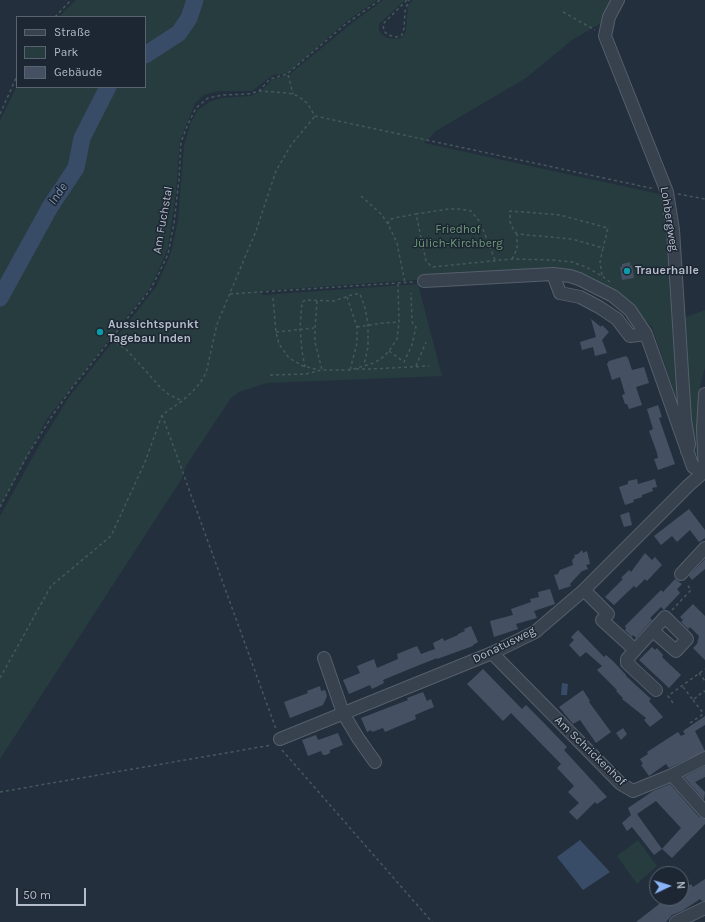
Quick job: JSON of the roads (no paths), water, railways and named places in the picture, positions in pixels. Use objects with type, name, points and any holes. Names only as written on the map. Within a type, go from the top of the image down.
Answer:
[{"type":"street","name":"Lohbergweg","points":[[618,0],[609,17],[605,36],[667,192],[673,230],[685,420],[689,444],[687,451]]},
{"type":"street","name":"Lohbergweg","points":[[424,281],[553,274],[570,276],[579,279],[613,296],[630,310],[646,334],[693,467],[705,471]]},
{"type":"street","points":[[553,274],[560,293],[580,297],[599,307],[617,319],[630,336],[646,334]]},
{"type":"street","points":[[705,394],[703,430],[705,471]]},
{"type":"street","name":"Donatusweg","points":[[280,739],[492,653],[535,632],[584,590],[689,485],[705,471]]},
{"type":"street","points":[[681,574],[705,548]]},
{"type":"street","points":[[584,590],[608,614],[602,620],[635,650]]},
{"type":"street","points":[[653,631],[676,651],[687,639],[665,617],[627,658],[627,664],[656,690]]},
{"type":"street","name":"Am Schrickenhof","points":[[492,653],[621,784],[633,791],[672,775],[705,758]]},
{"type":"street","points":[[324,658],[344,713],[358,738],[375,762]]},
{"type":"street","points":[[672,775],[705,812]]},
{"type":"street","points":[[676,922],[705,908]]},
{"type":"water","points":[[562,683],[568,684],[567,695],[561,695]]},
{"type":"water","points":[[580,840],[610,872],[583,890],[557,857]]},
{"type":"waterway","name":"Inde","points":[[146,54],[179,33],[189,18],[195,0]]},
{"type":"waterway","name":"Inde","points":[[0,298],[50,207],[76,168],[82,138],[107,88]]},
{"type":"place","name":"Trauerhalle","points":[[627,271]]},
{"type":"place","name":"Aussichtspunkt Tagebau Inden","points":[[100,332]]},
{"type":"park label","name":"Friedhof Jülich-Kirchberg","points":[[458,237]]}]
